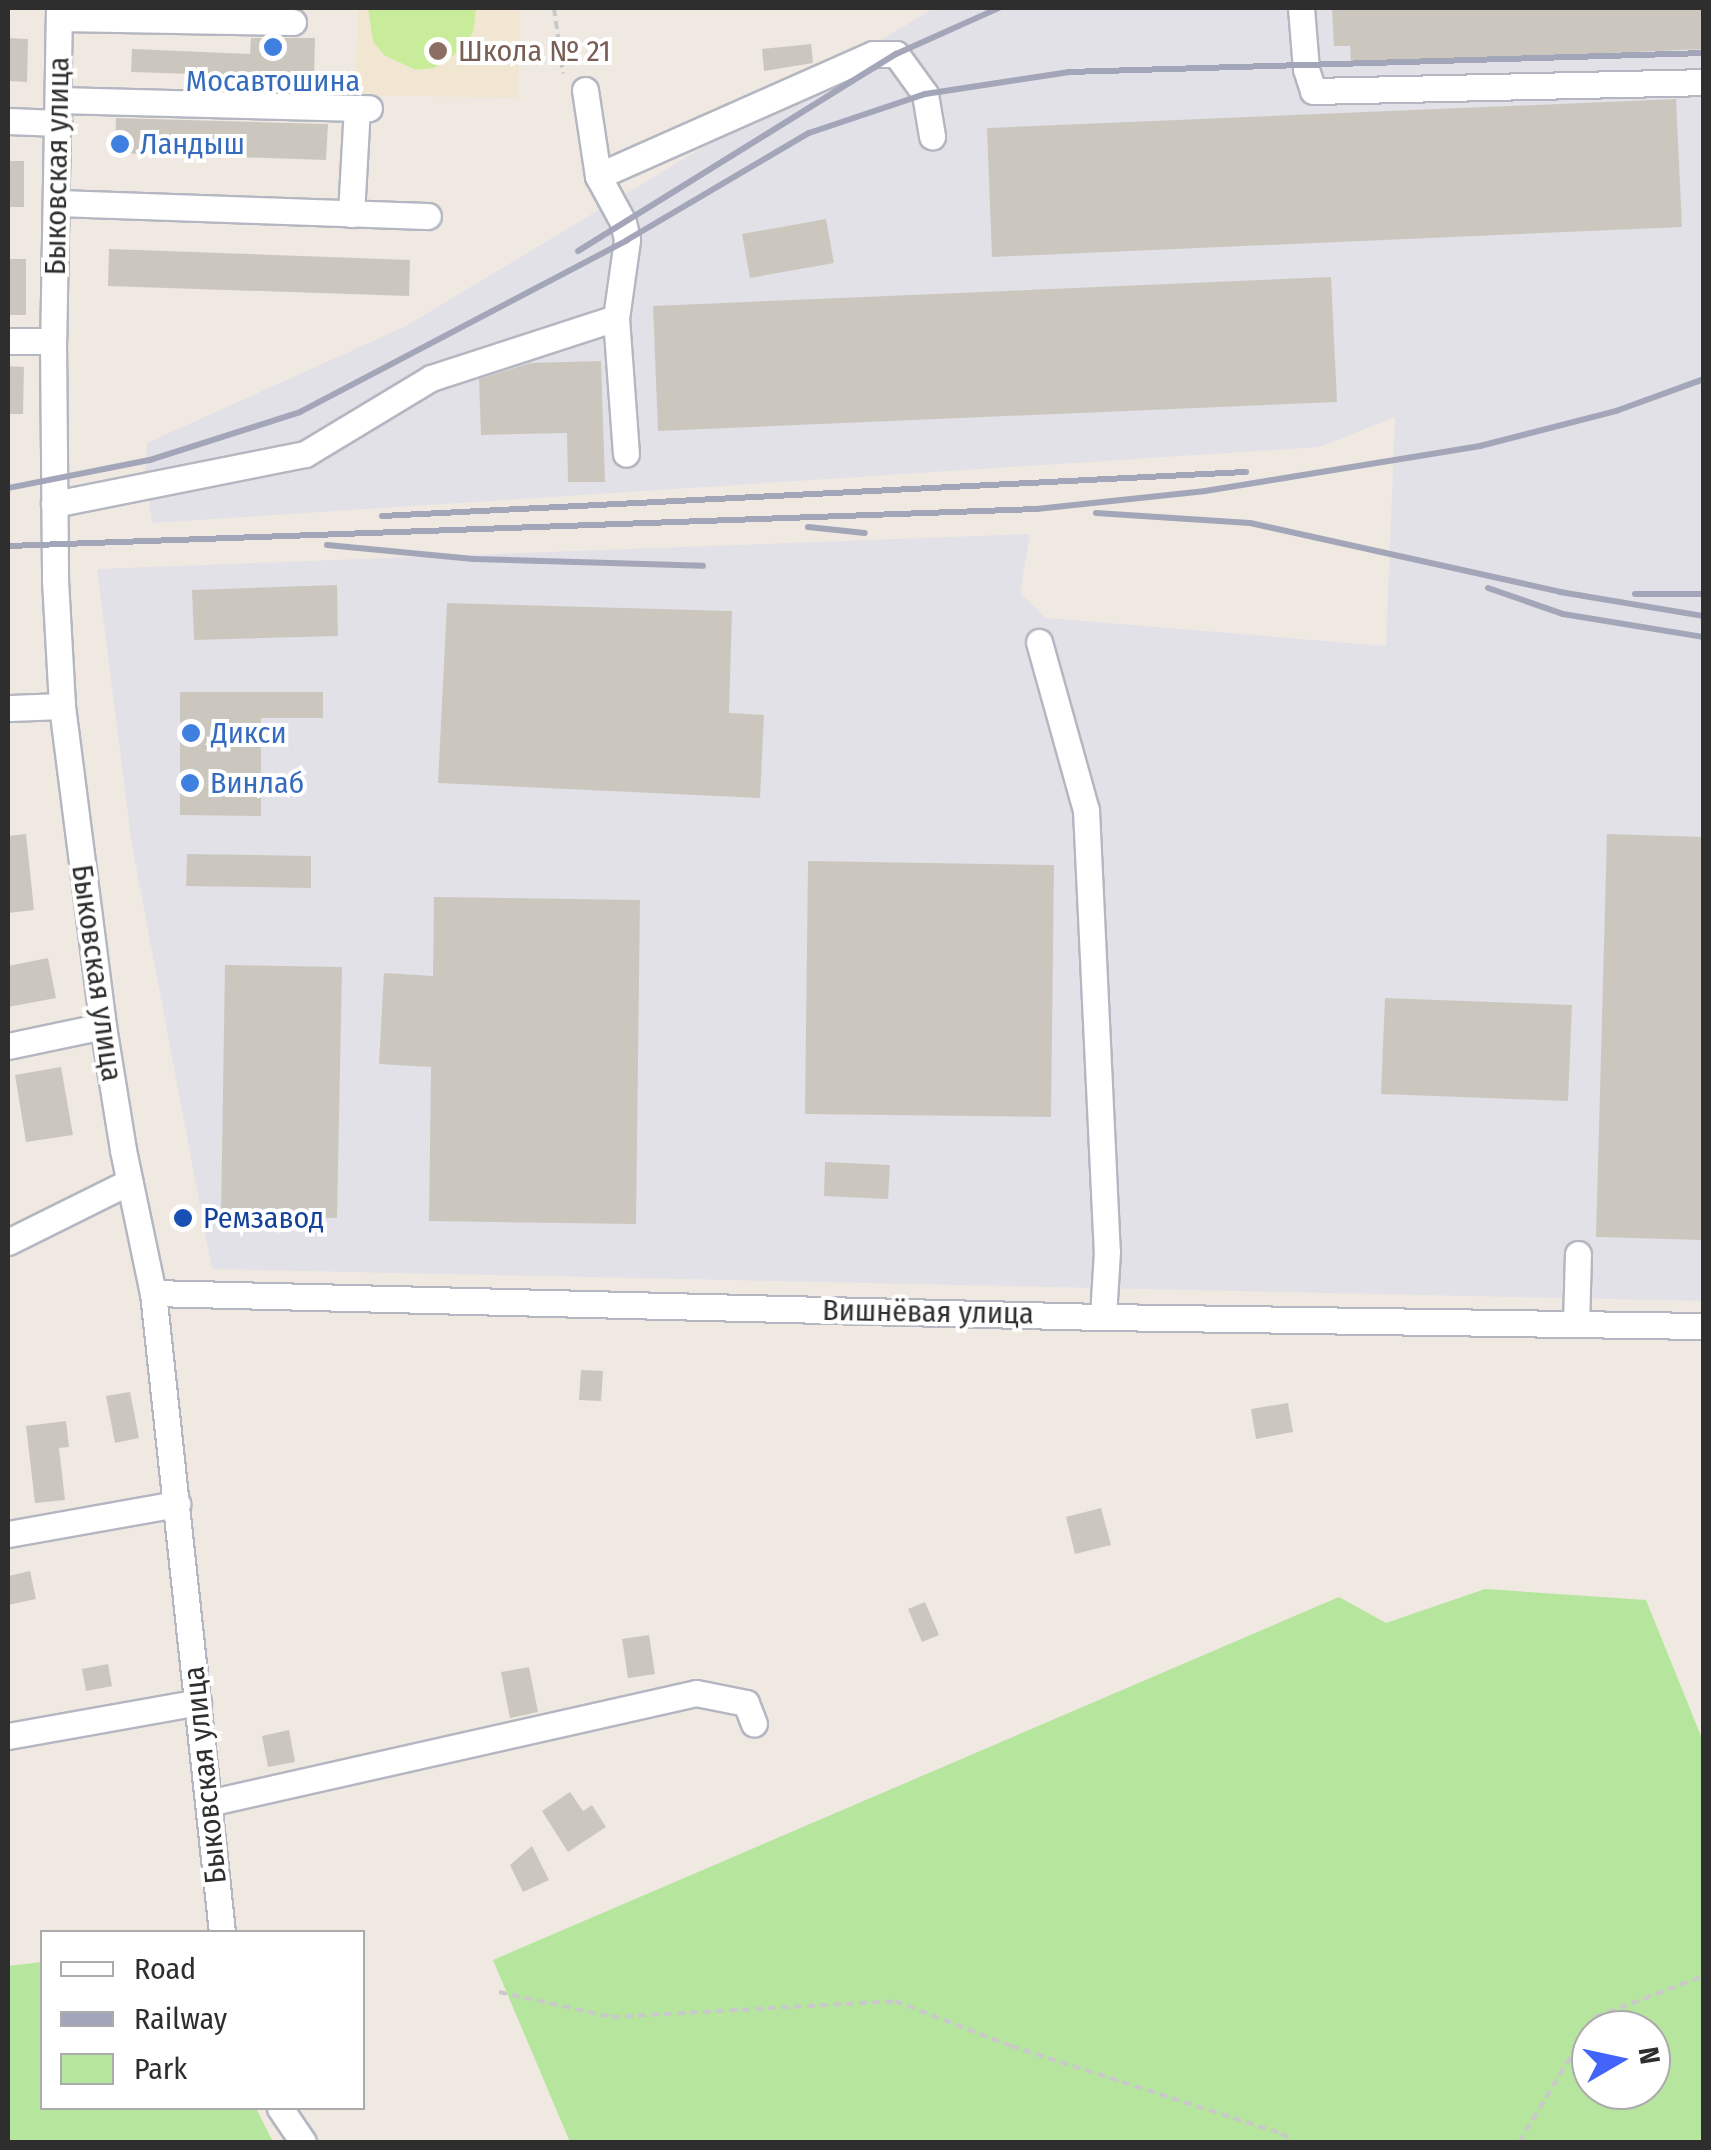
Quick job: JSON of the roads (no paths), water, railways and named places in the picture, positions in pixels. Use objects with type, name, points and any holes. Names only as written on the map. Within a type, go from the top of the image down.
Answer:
[{"type":"street","points":[[1301,8],[1312,91],[1704,82]]},
{"type":"street","points":[[59,12],[292,22]]},
{"type":"street","name":"Быковская улица","points":[[59,12],[54,504],[62,706],[103,1026],[129,1182],[153,1293],[222,1930]]},
{"type":"street","points":[[598,176],[873,54],[896,54],[925,94],[932,136]]},
{"type":"street","points":[[586,90],[598,176],[623,222],[626,240],[616,318],[626,454]]},
{"type":"street","points":[[8,121],[59,112],[363,108],[350,214]]},
{"type":"street","points":[[57,203],[428,216]]},
{"type":"street","points":[[54,504],[304,454],[431,378],[616,318]]},
{"type":"street","points":[[8,340],[54,341]]},
{"type":"street","points":[[1039,642],[1086,810],[1107,1252],[1103,1317]]},
{"type":"street","points":[[8,708],[62,706]]},
{"type":"street","points":[[8,1046],[103,1026]]},
{"type":"street","points":[[8,1242],[129,1182]]},
{"type":"street","points":[[1576,1324],[1578,1254]]},
{"type":"street","name":"Вишнёвая улица","points":[[153,1293],[1103,1317],[1704,1326]]},
{"type":"street","points":[[8,1534],[177,1504]]},
{"type":"street","points":[[208,1803],[696,1693],[746,1703],[754,1724]]},
{"type":"street","points":[[8,1736],[198,1702]]},
{"type":"street","points":[[281,2110],[302,2142]]},
{"type":"railway","points":[[578,251],[896,54],[999,8]]},
{"type":"railway","points":[[8,488],[150,460],[300,412],[627,240],[809,133],[925,94],[1069,72],[1704,53]]},
{"type":"railway","points":[[8,546],[1037,509],[1205,491],[1480,446],[1616,411],[1704,379]]},
{"type":"railway","points":[[382,516],[1246,472]]},
{"type":"railway","points":[[1096,513],[1250,523],[1560,592],[1704,616]]},
{"type":"railway","points":[[808,527],[865,533]]},
{"type":"railway","points":[[327,545],[473,559],[703,566]]},
{"type":"railway","points":[[1488,588],[1563,614],[1704,637]]},
{"type":"railway","points":[[1635,594],[1704,594]]},
{"type":"place","name":"Мосавтошина","points":[[273,47]]},
{"type":"place","name":"Школа № 21","points":[[438,51]]},
{"type":"place","name":"Ландыш","points":[[120,144]]},
{"type":"place","name":"Дикси","points":[[191,733]]},
{"type":"place","name":"Винлаб","points":[[190,783]]},
{"type":"place","name":"Ремзавод","points":[[183,1218]]}]
